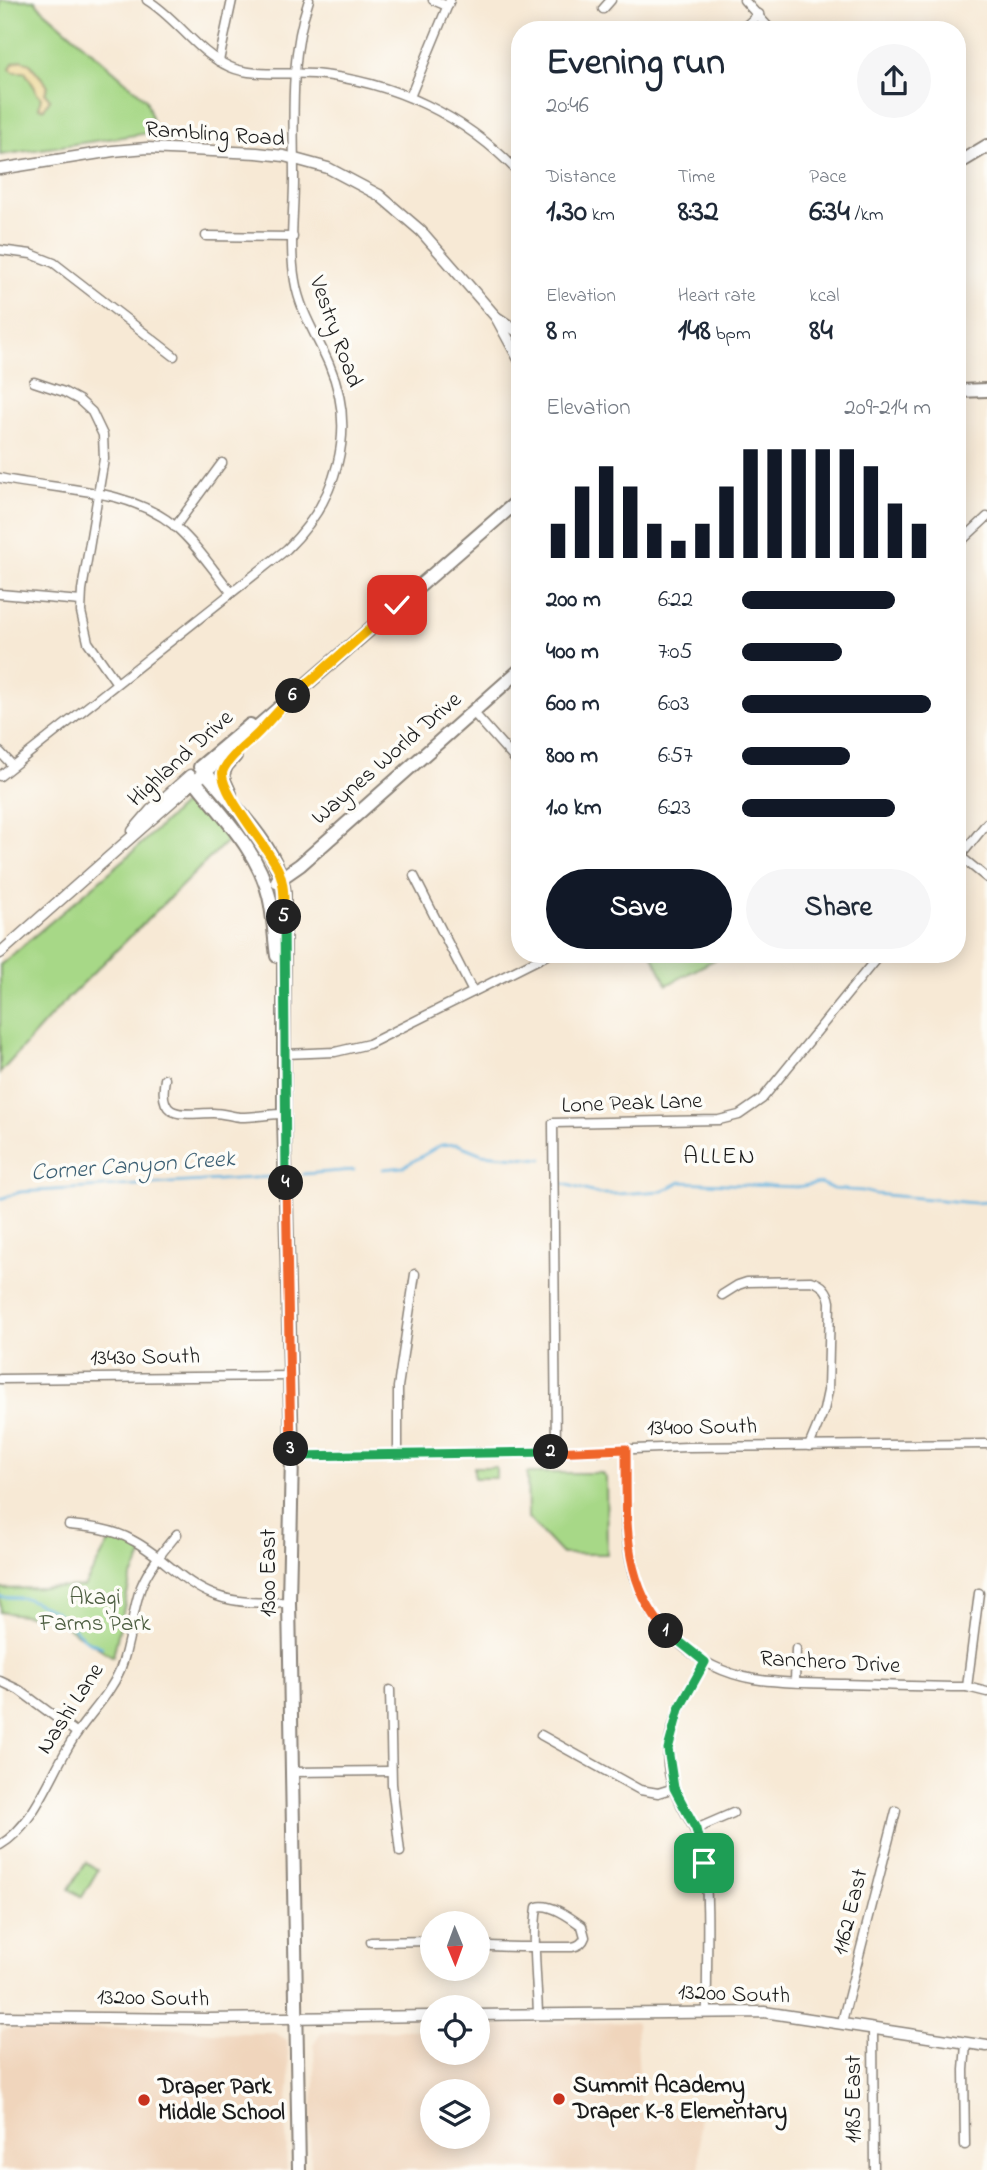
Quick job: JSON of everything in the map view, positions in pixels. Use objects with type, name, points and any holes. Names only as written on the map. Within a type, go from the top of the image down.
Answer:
[{"type":"main road","points":[[966,159],[987,146]]},
{"type":"main road","points":[[966,391],[987,390]]},
{"type":"main road","name":"Highland Drive","points":[[197,776],[275,712],[511,507]]},
{"type":"main road","name":"Waynes World Drive","points":[[282,879],[511,678]]},
{"type":"main road","points":[[243,818],[223,783],[223,773],[229,762],[262,730],[275,712]]},
{"type":"main road","name":"1300 East","points":[[197,776],[243,818],[269,851],[282,879],[292,1456],[289,1602],[299,2170]]},
{"type":"main road","name":"1300 East","points":[[197,776],[252,853],[264,877],[272,909],[277,957],[285,976]]},
{"type":"main road","points":[[264,877],[271,881],[282,879]]},
{"type":"street","points":[[148,0],[173,19],[203,50],[231,67],[247,71],[353,80],[410,97],[474,132],[511,166]]},
{"type":"street","points":[[219,61],[232,0]]},
{"type":"street","name":"Vestry Road","points":[[0,776],[287,549],[308,526],[328,493],[339,459],[342,432],[338,391],[331,367],[298,296],[293,269],[296,74],[299,37],[309,0]]},
{"type":"street","points":[[410,97],[449,3],[433,0]]},
{"type":"street","points":[[603,9],[611,0]]},
{"type":"street","points":[[744,0],[765,21]]},
{"type":"street","points":[[751,21],[759,13]]},
{"type":"street","name":"Rambling Road","points":[[0,169],[147,148],[249,152],[328,168],[393,206],[428,239],[496,317],[511,344]]},
{"type":"street","points":[[206,236],[293,237]]},
{"type":"street","points":[[0,250],[31,254],[54,263],[174,356]]},
{"type":"street","name":"Rambling Road","points":[[496,317],[511,327]]},
{"type":"street","points":[[34,382],[72,395],[86,406],[103,435],[105,451],[81,601],[82,623],[88,642],[116,682]]},
{"type":"street","points":[[175,527],[222,463]]},
{"type":"street","points":[[0,478],[99,493],[137,504],[175,527],[200,552],[231,592]]},
{"type":"street","points":[[966,537],[987,517]]},
{"type":"street","points":[[0,594],[81,601]]},
{"type":"street","points":[[473,712],[511,755]]},
{"type":"street","points":[[0,752],[12,765]]},
{"type":"street","name":"Highland Drive","points":[[0,953],[123,846],[151,810],[197,776]]},
{"type":"street","points":[[966,849],[987,823]]},
{"type":"street","points":[[966,863],[987,878]]},
{"type":"street","points":[[414,876],[473,992]]},
{"type":"street","points":[[285,1054],[334,1052],[369,1044],[531,963]]},
{"type":"street","name":"Lone Peak Lane","points":[[556,1452],[553,1123],[709,1121],[729,1118],[747,1111],[762,1099],[873,963]]},
{"type":"street","points":[[165,1079],[163,1099],[167,1106],[178,1114],[212,1113],[243,1117],[284,1114]]},
{"type":"street","points":[[398,1454],[398,1387],[415,1274]]},
{"type":"street","points":[[722,1295],[747,1282],[811,1281],[820,1284],[827,1292],[830,1302],[828,1391],[824,1410],[809,1446]]},
{"type":"street","name":"13430 South","points":[[0,1379],[290,1376]]},
{"type":"street","name":"13400 South","points":[[292,1456],[987,1444]]},
{"type":"street","name":"Ranchero Drive","points":[[626,1449],[628,1551],[637,1583],[652,1613],[663,1627],[674,1639],[705,1662],[752,1679],[967,1687],[987,1692]]},
{"type":"street","points":[[69,1525],[121,1534],[212,1595],[239,1602],[289,1602]]},
{"type":"street","name":"Nashi Lane","points":[[0,1845],[18,1832],[27,1820],[77,1733],[117,1677],[125,1656],[141,1588],[158,1557],[177,1534]]},
{"type":"street","points":[[967,1687],[979,1593]]},
{"type":"street","points":[[795,1682],[796,1649]]},
{"type":"street","points":[[705,1662],[679,1709],[670,1735],[668,1763],[674,1788],[696,1829],[701,1845],[705,1879],[707,2012]]},
{"type":"street","points":[[0,1681],[19,1690],[77,1733]]},
{"type":"street","points":[[390,1690],[391,1771],[400,1852]]},
{"type":"street","points":[[541,1735],[640,1790],[658,1793],[674,1788]]},
{"type":"street","points":[[292,1772],[391,1771]]},
{"type":"street","name":"1162 East","points":[[842,2022],[896,1811]]},
{"type":"street","points":[[696,1829],[733,1813]]},
{"type":"street","points":[[490,1946],[536,1948],[575,1946],[584,1940],[585,1933],[580,1924],[553,1909],[539,1906],[536,1919],[536,1948],[538,2014]]},
{"type":"street","points":[[371,1942],[420,1941]]},
{"type":"street","name":"13200 South","points":[[490,2015],[764,2012],[987,2046]]},
{"type":"street","name":"13200 South","points":[[0,2017],[420,2016]]},
{"type":"street","name":"1185 East","points":[[873,2028],[874,2170]]},
{"type":"street","points":[[965,2146],[966,2044]]},
{"type":"shaded area","name":"Summit Academy Draper K-8 Elementary","points":[[636,2022],[641,2112],[699,2112],[700,2170],[311,2170],[310,2123],[315,2085],[314,2043],[320,2033],[420,2029],[420,2065],[490,2065],[490,2026]]},
{"type":"shaded area","name":"Draper Park Middle School","points":[[178,2028],[220,2033],[276,2033],[287,2040],[290,2078],[286,2121],[287,2170],[0,2170],[0,2034],[4,2029]]},
{"type":"green space","points":[[0,0],[35,0],[146,99],[156,132],[0,155]]},
{"type":"green space","points":[[190,798],[228,840],[62,1004],[0,1073],[0,965],[125,859]]},
{"type":"green space","points":[[656,963],[708,963],[667,985]]},
{"type":"green space","points":[[474,1467],[496,1467],[496,1478],[474,1478]]},
{"type":"green space","points":[[527,1473],[601,1473],[606,1478],[607,1554],[562,1554],[528,1518]]},
{"type":"green space","name":"Akagi Farms Park","points":[[112,1537],[143,1554],[130,1581],[113,1657],[54,1619],[0,1612],[0,1589],[84,1587]]},
{"type":"green space","points":[[86,1862],[98,1870],[82,1897],[69,1889]]},
{"type":"sand","points":[[21,60],[30,64],[48,86],[45,93],[50,99],[44,109],[39,108],[41,97],[25,72],[14,72],[10,69],[13,63]]},
{"type":"waterway","name":"Corner Canyon Creek","points":[[383,1169],[403,1167],[441,1145],[457,1144],[482,1154],[542,1159]]},
{"type":"waterway","name":"Corner Canyon Creek","points":[[303,1174],[354,1170]]},
{"type":"waterway","name":"Corner Canyon Creek","points":[[0,1199],[20,1192],[270,1177]]},
{"type":"waterway","name":"Corner Canyon Creek","points":[[561,1183],[599,1194],[663,1191],[680,1182],[797,1187],[820,1183],[833,1189],[875,1194],[987,1202]]},
{"type":"waterway","points":[[0,1597],[25,1598],[53,1610],[87,1641],[102,1647]]},
{"type":"place","name":"Summit Academy Draper K-8 Elementary","points":[[559,2099]]},
{"type":"place","name":"Draper Park Middle School","points":[[144,2100]]},
{"type":"district","name":"ALLEN","points":[[720,1157]]},
{"type":"route","points":[[397,605],[275,712],[262,730],[229,762],[222,776],[223,783],[243,818],[269,851],[283,886],[284,1114],[292,1456],[626,1449],[628,1551],[637,1583],[652,1613],[663,1627],[674,1639],[705,1662],[679,1709],[668,1749],[668,1763],[674,1788],[696,1829],[704,1863]]}]
